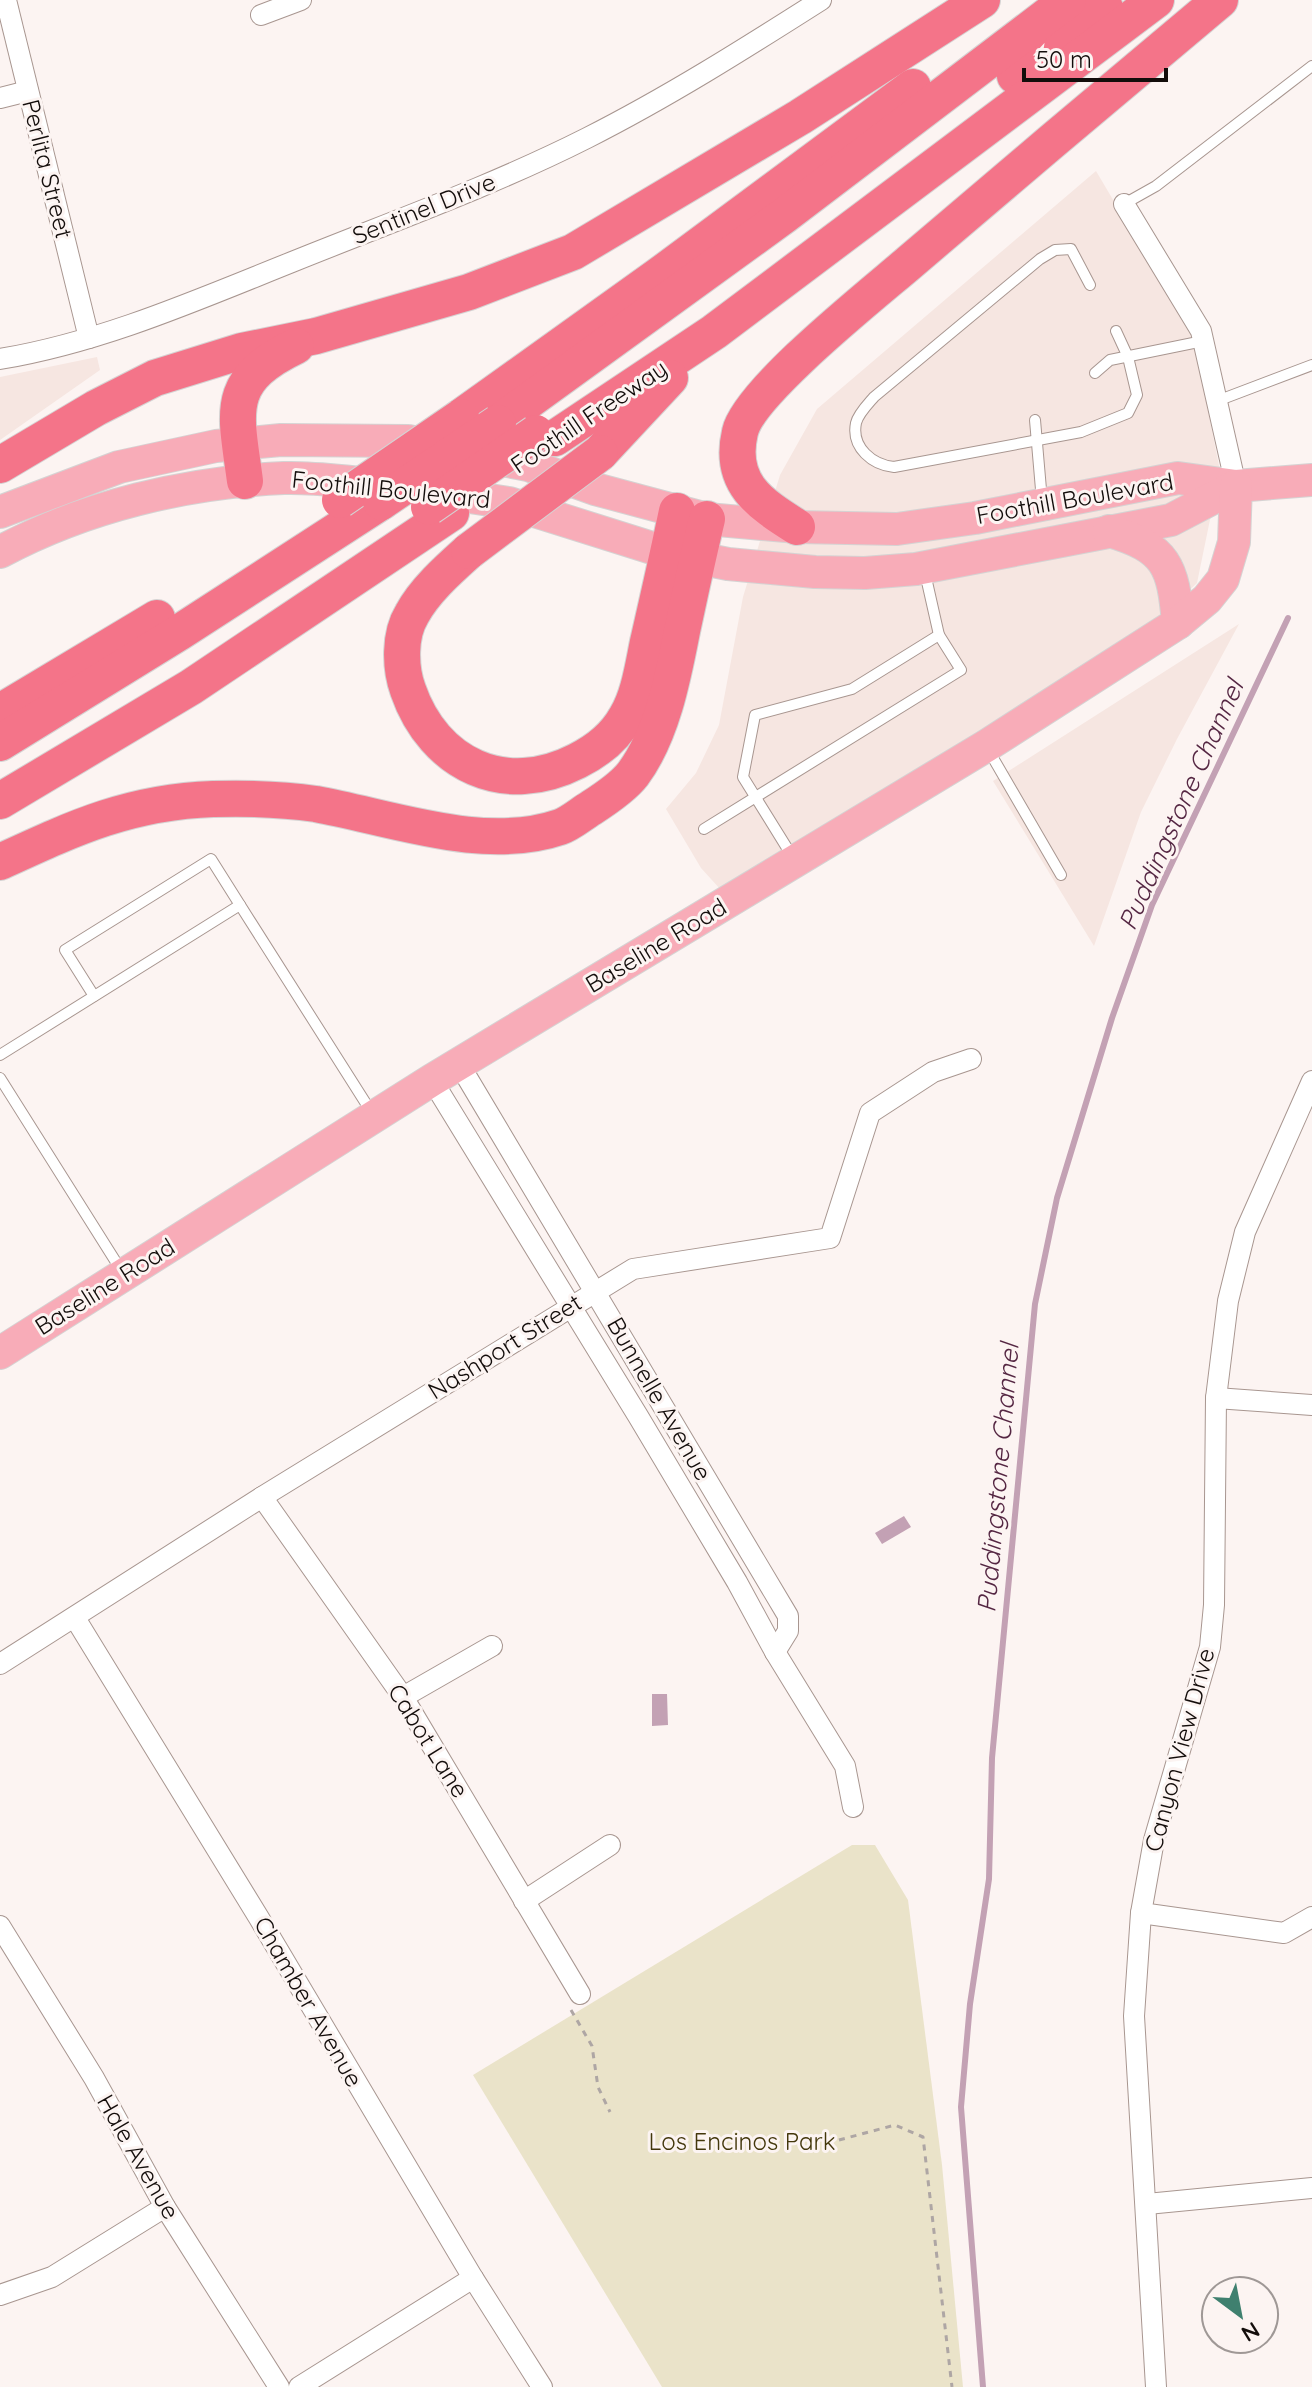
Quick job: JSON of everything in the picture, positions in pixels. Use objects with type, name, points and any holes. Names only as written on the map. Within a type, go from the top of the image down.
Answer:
[{"type":"highway","points":[[0,465],[96,408],[155,378],[242,351],[316,336],[469,292],[573,252],[800,117],[982,0]]},
{"type":"highway","points":[[0,712],[148,624],[340,500],[461,417],[1035,0]]},
{"type":"highway","points":[[0,743],[141,657],[498,423],[785,215],[1068,0]]},
{"type":"highway","points":[[545,436],[1115,0]]},
{"type":"highway","name":"Foothill Freeway","points":[[0,801],[191,687],[545,436],[714,332],[1156,0]]},
{"type":"highway","points":[[797,527],[748,490],[737,457],[740,430],[766,392],[843,319],[1220,0]]},
{"type":"highway","points":[[692,515],[683,555],[627,717],[599,749],[562,769],[532,777],[495,775],[458,760],[430,735],[416,713],[403,674],[403,648],[411,615],[442,576],[469,551],[600,453],[714,332]]},
{"type":"highway","points":[[245,481],[237,411],[241,389],[275,356],[316,336]]},
{"type":"highway","points":[[0,777],[440,510]]},
{"type":"highway","points":[[0,862],[71,829],[118,812],[212,799],[314,804],[395,822],[515,837],[562,826],[602,801],[633,774],[650,742],[669,696],[683,555]]},
{"type":"main road","name":"Foothill Boulevard","points":[[0,512],[119,467],[216,446],[281,440],[408,441],[528,465],[595,489],[692,515],[797,527],[897,529],[1043,505],[1178,478],[1236,486]]},
{"type":"main road","name":"Foothill Boulevard","points":[[0,552],[62,523],[131,501],[222,483],[287,478],[400,486],[509,503],[683,555],[728,564],[865,573],[924,567],[1171,520],[1236,486]]},
{"type":"main road","points":[[1236,486],[1312,480]]},
{"type":"main road","name":"Baseline Road","points":[[0,1353],[446,1072],[986,746],[1178,623],[1207,599],[1223,579],[1234,542],[1236,486]]},
{"type":"main road","points":[[1109,531],[1135,539],[1153,551],[1166,567],[1174,583],[1178,623]]},
{"type":"street","name":"Perlita Street","points":[[6,0],[89,338]]},
{"type":"street","points":[[261,15],[301,0]]},
{"type":"street","name":"Sentinel Drive","points":[[0,359],[89,338],[156,316],[504,177],[587,138],[700,77],[821,0]]},
{"type":"street","points":[[0,98],[28,91]]},
{"type":"street","points":[[1124,204],[1201,331],[1236,486]]},
{"type":"street","name":"Nashport Street","points":[[0,1664],[262,1497],[633,1269],[830,1238],[870,1113],[933,1072],[971,1059]]},
{"type":"street","name":"Bunnelle Avenue","points":[[446,1072],[596,1291],[788,1616],[788,1631],[775,1652]]},
{"type":"street","name":"Bunnelle Avenue","points":[[446,1072],[570,1307],[845,1766],[853,1807]]},
{"type":"street","name":"Canyon View Drive","points":[[1156,2387],[1134,2016],[1141,1913],[1154,1840],[1210,1647],[1214,1605],[1216,1398],[1228,1301],[1245,1232],[1312,1081]]},
{"type":"street","points":[[1216,1398],[1312,1405]]},
{"type":"street","name":"Cabot Lane","points":[[262,1497],[403,1697],[580,1994]]},
{"type":"street","name":"Chamber Avenue","points":[[75,1618],[542,2387]]},
{"type":"street","points":[[403,1697],[492,1646]]},
{"type":"street","points":[[524,1901],[610,1845]]},
{"type":"street","points":[[1141,1913],[1284,1933],[1312,1917]]},
{"type":"street","name":"Hale Avenue","points":[[0,1926],[94,2078],[165,2207],[279,2387]]},
{"type":"street","points":[[1147,2204],[1312,2188]]},
{"type":"street","points":[[0,2295],[52,2277],[165,2207]]},
{"type":"street","points":[[299,2387],[473,2278]]},
{"type":"lane","points":[[1124,204],[1156,186],[1312,66]]},
{"type":"lane","points":[[1090,285],[1071,249],[1055,250],[1040,259],[874,397],[856,420],[855,433],[868,458],[881,466],[894,467],[1081,432],[1128,413],[1137,395],[1128,357],[1116,331]]},
{"type":"lane","points":[[1095,373],[1110,360],[1203,341]]},
{"type":"lane","points":[[1217,401],[1312,365]]},
{"type":"lane","points":[[1035,420],[1043,505]]},
{"type":"lane","points":[[704,829],[961,670],[939,635],[924,567]]},
{"type":"lane","points":[[796,861],[743,777],[755,715],[852,689],[939,635]]},
{"type":"lane","points":[[986,746],[1061,875]]},
{"type":"lane","points":[[94,996],[65,950],[211,859],[375,1117]]},
{"type":"lane","points":[[0,1055],[240,905]]},
{"type":"lane","points":[[0,1078],[124,1275]]},
{"type":"path","points":[[580,1994],[570,2009],[592,2046],[598,2087],[610,2112]]},
{"type":"path","points":[[839,2140],[895,2125],[923,2137],[952,2387]]},
{"type":"shaded area","points":[[1096,171],[1193,335],[1220,471],[1197,583],[1128,648],[721,890],[701,868],[666,809],[696,773],[719,725],[743,597],[780,475],[817,409]]},
{"type":"shaded area","points":[[97,357],[100,370],[0,440],[0,377]]},
{"type":"shaded area","points":[[1239,624],[1141,812],[1094,946],[993,781]]},
{"type":"shaded area","points":[[904,1516],[911,1527],[882,1544],[875,1533]]},
{"type":"shaded area","points":[[652,1694],[667,1694],[668,1725],[652,1726]]},
{"type":"green space","name":"Los Encinos Park","points":[[852,1845],[875,1845],[908,1900],[942,2165],[963,2387],[662,2387],[473,2075]]},
{"type":"waterway","name":"Puddingstone Channel","points":[[983,2387],[961,2107],[970,2004],[989,1879],[992,1758],[1035,1304],[1057,1198],[1112,1018],[1152,905],[1288,618]]}]
